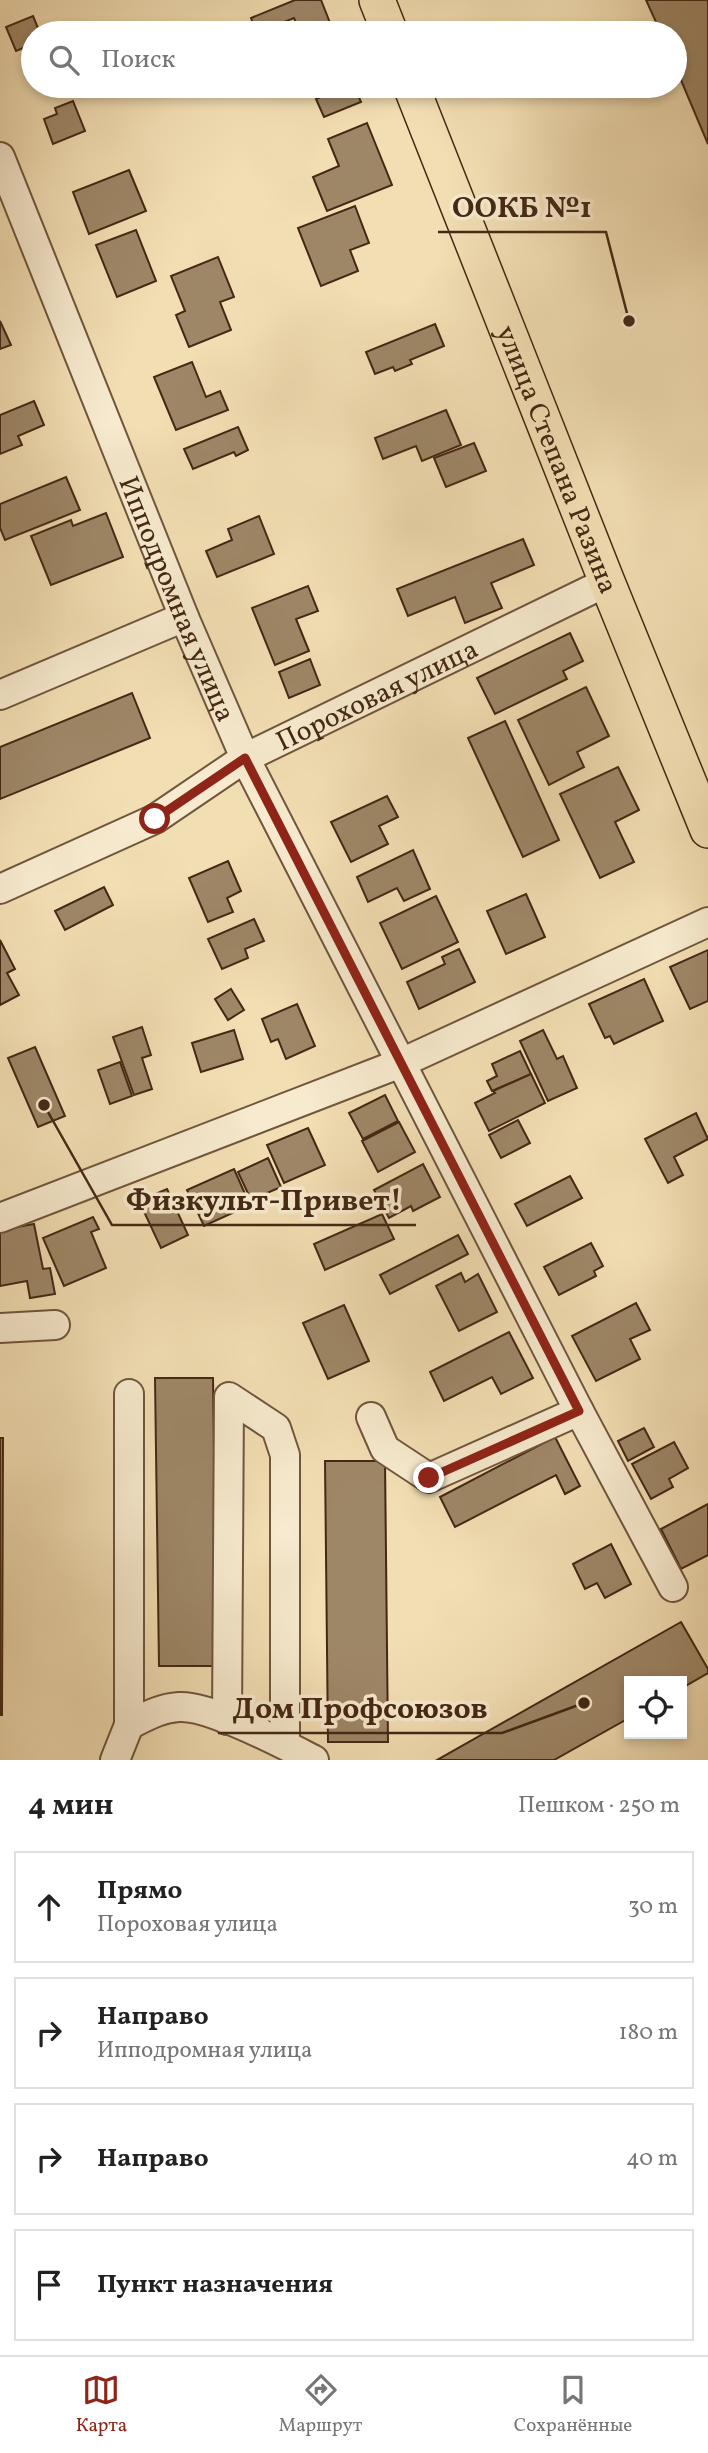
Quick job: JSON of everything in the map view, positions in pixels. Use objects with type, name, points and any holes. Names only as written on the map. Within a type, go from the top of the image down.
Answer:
[{"type":"main road","points":[[377,0],[385,21]]},
{"type":"main road","name":"улица Степана Разина","points":[[416,98],[708,830]]},
{"type":"street","name":"Ипподромная улица","points":[[0,157],[184,617],[245,758],[579,1411],[673,1587]]},
{"type":"street","name":"Пороховая улица","points":[[0,889],[155,819],[245,758],[607,582]]},
{"type":"street","points":[[0,695],[184,617]]},
{"type":"street","points":[[0,1219],[401,1063],[708,922]]},
{"type":"street","points":[[0,1328],[55,1325]]},
{"type":"street","points":[[115,1760],[129,1725],[129,1394]]},
{"type":"street","points":[[227,1720],[229,1397],[276,1428],[285,1455],[285,1744]]},
{"type":"street","points":[[371,1417],[386,1449],[429,1478],[579,1411]]},
{"type":"street","points":[[129,1725],[155,1712],[180,1707],[209,1712],[285,1744],[314,1760]]},
{"type":"building","points":[[295,0],[321,0],[329,21],[295,21],[294,18],[287,21],[252,21],[251,18]]},
{"type":"building","points":[[646,0],[708,0],[708,144],[687,94],[687,21],[656,21]]},
{"type":"building","points":[[33,16],[35,21],[21,21],[21,49],[16,51],[6,27]]},
{"type":"building","points":[[359,98],[361,102],[324,117],[316,99]]},
{"type":"building","points":[[73,101],[85,131],[53,144],[44,119],[57,114],[55,108]]},
{"type":"building","points":[[367,123],[392,185],[327,211],[313,177],[339,166],[328,139]]},
{"type":"building","points":[[129,170],[146,211],[89,234],[73,192]]},
{"type":"building","points":[[355,206],[369,243],[350,250],[358,271],[321,286],[298,228]]},
{"type":"building","points":[[136,230],[156,281],[117,297],[96,245]]},
{"type":"building","points":[[218,257],[234,297],[220,302],[231,330],[189,347],[176,315],[185,311],[171,276]]},
{"type":"building","points":[[0,321],[11,345],[0,349]]},
{"type":"building","points":[[435,324],[444,346],[410,360],[412,364],[395,371],[393,367],[375,374],[366,352]]},
{"type":"building","points":[[192,362],[206,397],[220,391],[228,410],[176,430],[154,377]]},
{"type":"building","points":[[34,401],[44,425],[18,436],[22,445],[0,454],[0,415]]},
{"type":"building","points":[[446,410],[461,445],[422,461],[416,446],[383,459],[375,438]]},
{"type":"building","points":[[238,427],[248,450],[236,456],[234,452],[193,469],[184,449]]},
{"type":"building","points":[[474,443],[486,471],[446,487],[434,458]]},
{"type":"building","points":[[66,477],[80,510],[5,540],[0,528],[0,504]]},
{"type":"building","points":[[106,513],[123,557],[51,585],[31,536],[71,520],[73,526]]},
{"type":"building","points":[[259,516],[274,554],[217,577],[206,551],[232,540],[228,529]]},
{"type":"building","points":[[523,539],[534,565],[491,583],[502,608],[465,623],[455,597],[408,616],[397,589]]},
{"type":"building","points":[[308,586],[318,611],[296,619],[309,651],[275,665],[252,608]]},
{"type":"building","points":[[570,633],[583,661],[563,671],[567,679],[495,714],[477,678]]},
{"type":"building","points":[[310,659],[320,685],[289,698],[279,672]]},
{"type":"building","points":[[586,687],[609,736],[577,752],[584,767],[549,785],[518,720]]},
{"type":"building","points":[[132,693],[150,738],[0,799],[0,747]]},
{"type":"building","points":[[505,721],[559,840],[523,857],[468,738]]},
{"type":"building","points":[[618,767],[639,810],[615,822],[634,862],[600,878],[560,794]]},
{"type":"building","points":[[387,796],[398,817],[379,826],[388,844],[351,862],[331,822]]},
{"type":"building","points":[[413,850],[430,889],[404,901],[397,888],[368,902],[357,877]]},
{"type":"building","points":[[228,861],[241,891],[227,898],[233,912],[208,922],[189,878]]},
{"type":"building","points":[[104,887],[113,905],[65,930],[55,911]]},
{"type":"building","points":[[526,894],[545,937],[506,954],[487,911]]},
{"type":"building","points":[[436,896],[458,942],[402,969],[380,923]]},
{"type":"building","points":[[254,919],[264,941],[245,949],[248,958],[222,969],[208,939]]},
{"type":"building","points":[[0,940],[15,969],[7,973],[19,995],[0,1005]]},
{"type":"building","points":[[459,949],[475,982],[419,1009],[407,982],[445,964],[442,957]]},
{"type":"building","points":[[708,950],[708,1001],[690,1009],[670,967]]},
{"type":"building","points":[[644,979],[663,1021],[614,1044],[610,1036],[605,1038],[589,1004]]},
{"type":"building","points":[[231,989],[244,1010],[228,1020],[215,999]]},
{"type":"building","points":[[297,1004],[315,1046],[286,1059],[278,1039],[271,1042],[262,1019]]},
{"type":"building","points":[[142,1027],[151,1055],[142,1058],[152,1089],[134,1095],[113,1037]]},
{"type":"building","points":[[234,1030],[243,1059],[201,1072],[192,1043]]},
{"type":"building","points":[[543,1030],[557,1059],[563,1056],[577,1088],[548,1101],[520,1041]]},
{"type":"building","points":[[35,1047],[65,1116],[38,1127],[8,1058]]},
{"type":"building","points":[[520,1051],[531,1074],[492,1091],[487,1081],[497,1076],[492,1064]]},
{"type":"building","points":[[120,1062],[132,1096],[110,1104],[98,1070]]},
{"type":"building","points":[[531,1074],[545,1103],[489,1131],[475,1103],[495,1093],[493,1091]]},
{"type":"building","points":[[385,1095],[398,1121],[363,1139],[349,1113]]},
{"type":"building","points":[[696,1113],[708,1139],[674,1157],[683,1175],[668,1183],[645,1139]]},
{"type":"building","points":[[518,1120],[530,1143],[501,1158],[489,1135]]},
{"type":"building","points":[[399,1122],[415,1152],[378,1172],[362,1141]]},
{"type":"building","points":[[308,1128],[325,1165],[284,1183],[267,1145]]},
{"type":"building","points":[[268,1158],[281,1187],[251,1200],[238,1172]]},
{"type":"building","points":[[423,1164],[440,1197],[413,1211],[411,1206],[389,1218],[374,1190]]},
{"type":"building","points":[[234,1169],[250,1205],[204,1226],[187,1190]]},
{"type":"building","points":[[570,1176],[582,1198],[527,1226],[515,1204]]},
{"type":"building","points":[[167,1189],[188,1235],[161,1248],[139,1201]]},
{"type":"building","points":[[382,1214],[394,1239],[325,1270],[314,1244]]},
{"type":"building","points":[[93,1217],[99,1229],[91,1232],[106,1268],[64,1286],[43,1238]]},
{"type":"building","points":[[34,1224],[43,1269],[50,1268],[55,1294],[30,1298],[27,1281],[0,1286],[0,1230]]},
{"type":"building","points":[[458,1235],[468,1254],[390,1294],[380,1275]]},
{"type":"building","points":[[591,1243],[603,1266],[594,1271],[596,1276],[559,1295],[544,1267]]},
{"type":"building","points":[[461,1273],[465,1282],[478,1274],[497,1312],[459,1331],[436,1286]]},
{"type":"building","points":[[636,1303],[650,1330],[630,1339],[640,1359],[596,1381],[572,1336]]},
{"type":"building","points":[[344,1305],[369,1361],[328,1379],[303,1323]]},
{"type":"building","points":[[509,1332],[533,1378],[501,1394],[492,1377],[444,1401],[430,1372]]},
{"type":"building","points":[[155,1378],[213,1378],[217,1666],[159,1666]]},
{"type":"building","points":[[644,1428],[654,1447],[628,1461],[618,1441]]},
{"type":"building","points":[[555,1437],[580,1486],[565,1494],[556,1475],[455,1527],[440,1497]]},
{"type":"building","points":[[0,1438],[3,1438],[2,1715],[0,1715]]},
{"type":"building","points":[[674,1442],[688,1468],[669,1479],[673,1487],[651,1499],[632,1464]]},
{"type":"building","points":[[325,1461],[385,1461],[388,1742],[328,1742]]},
{"type":"building","points":[[708,1504],[708,1555],[681,1569],[661,1529]]},
{"type":"building","points":[[611,1544],[631,1584],[605,1598],[597,1583],[585,1589],[573,1564]]},
{"type":"building","points":[[681,1622],[708,1669],[708,1673],[687,1685],[687,1676],[624,1676],[624,1721],[554,1760],[437,1760]]},
{"type":"place","name":"ООКБ №1","points":[[629,321]]},
{"type":"place","name":"Физкульт-Привет!","points":[[44,1105]]},
{"type":"place","name":"Дом Профсоюзов","points":[[584,1703]]},
{"type":"route","points":[[155,819],[245,758],[579,1411],[429,1478]]}]
